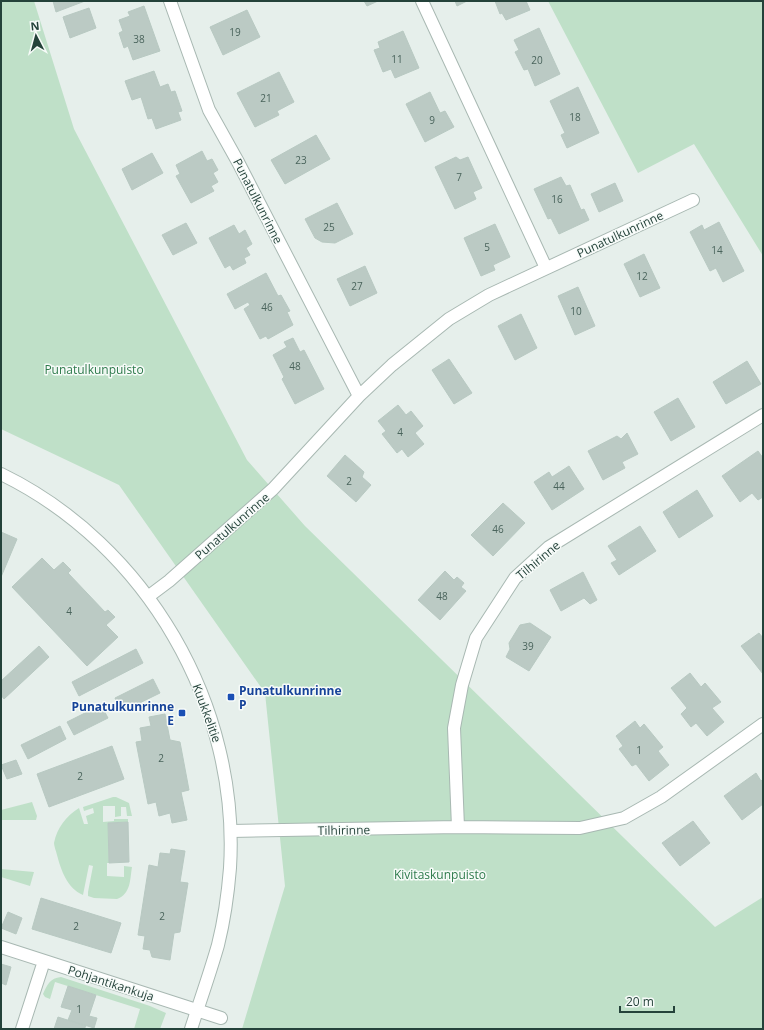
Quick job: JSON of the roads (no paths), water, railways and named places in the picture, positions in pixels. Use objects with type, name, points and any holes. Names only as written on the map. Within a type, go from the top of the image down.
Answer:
[{"type":"street","name":"Punatulkunrinne","points":[[170,1],[209,110],[238,162],[359,396]]},
{"type":"street","points":[[422,1],[546,268]]},
{"type":"street","name":"Punatulkunrinne","points":[[148,596],[169,581],[274,489],[359,396],[392,365],[449,319],[489,295],[693,200]]},
{"type":"street","name":"Tilhirinne","points":[[458,827],[454,728],[462,685],[476,638],[515,578],[549,547],[763,415]]},
{"type":"street","name":"Kuukkelitie","points":[[1,474],[32,491],[74,520],[102,544],[148,596],[168,625],[183,653],[215,729],[222,762],[231,831],[230,869],[218,944],[191,1029]]},
{"type":"street","name":"Tilhirinne","points":[[231,831],[458,827],[580,828],[624,818],[661,797],[763,724]]},
{"type":"street","name":"Pohjantikankuja","points":[[1,947],[221,1018]]},
{"type":"street","points":[[22,1029],[44,961]]},
{"type":"place","name":"Punatulkunrinne P","points":[[231,697]]},
{"type":"place","name":"Punatulkunrinne E","points":[[182,713]]},
{"type":"park label","name":"Punatulkunpuisto","points":[[94,369]]},
{"type":"park label","name":"Kivitaskunpuisto","points":[[440,874]]}]
